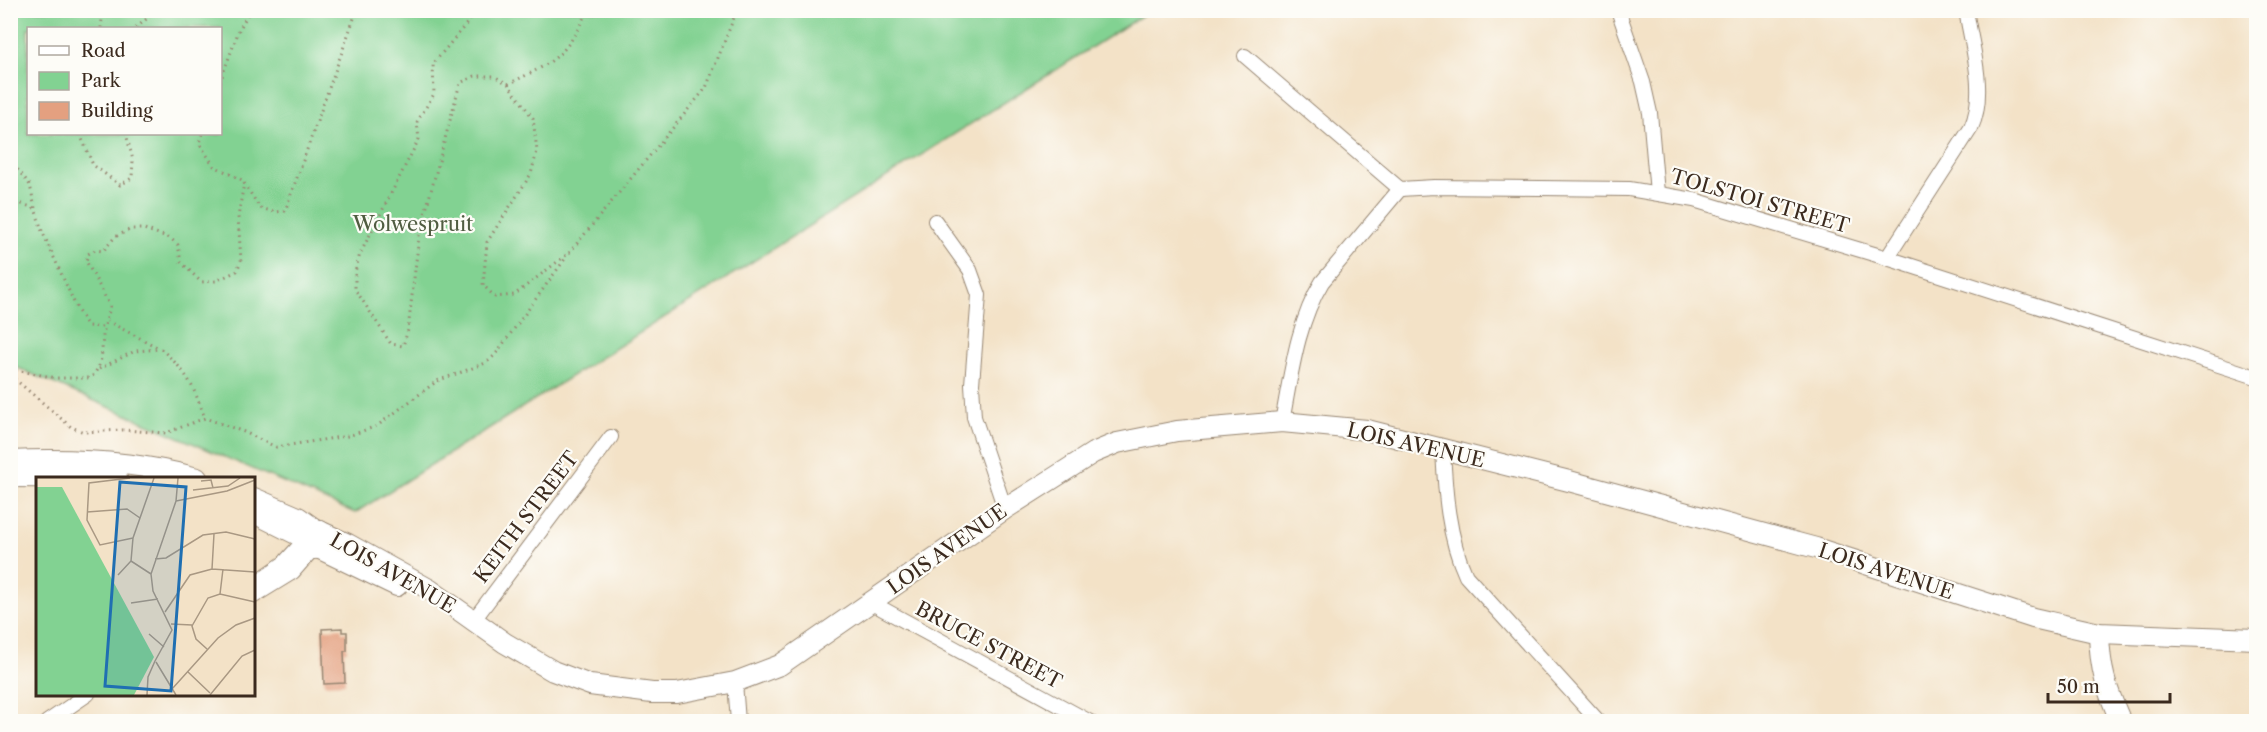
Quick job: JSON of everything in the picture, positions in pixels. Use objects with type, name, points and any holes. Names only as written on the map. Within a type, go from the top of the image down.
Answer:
[{"type":"street","points":[[1618,10],[1643,82],[1650,113],[1657,193]]},
{"type":"street","points":[[1887,258],[1976,117],[1978,89],[1966,10]]},
{"type":"street","points":[[1245,56],[1400,189],[1322,282],[1313,297],[1293,366],[1282,422]]},
{"type":"street","name":"TOLSTOI STREET","points":[[1400,189],[1434,187],[1629,189],[1694,200],[1887,258],[2256,377]]},
{"type":"street","points":[[935,221],[970,270],[979,295],[972,384],[974,417],[1005,509]]},
{"type":"street","name":"LOIS AVENUE","points":[[255,513],[312,540],[423,601],[447,612],[469,618],[505,643],[553,671],[590,685],[652,693],[677,693],[735,682],[780,665],[1070,466],[1117,443],[1177,431],[1282,422],[1367,430],[1443,449],[1816,548],[2033,618],[2099,633],[2256,639]]},
{"type":"street","name":"KEITH STREET","points":[[469,618],[610,436]]},
{"type":"street","points":[[1443,449],[1444,480],[1455,546],[1466,576],[1599,722]]},
{"type":"street","points":[[10,461],[47,459],[135,465],[192,477]]},
{"type":"street","points":[[10,477],[36,477]]},
{"type":"street","name":"LOIS AVENUE","points":[[255,498],[298,518],[312,540]]},
{"type":"street","points":[[255,583],[312,540]]},
{"type":"street","points":[[255,595],[293,572],[312,540]]},
{"type":"street","name":"BRUCE STREET","points":[[870,602],[1090,722]]},
{"type":"street","points":[[2099,633],[2100,663],[2105,686],[2121,722]]},
{"type":"street","points":[[735,682],[738,722]]},
{"type":"street","points":[[47,722],[85,696]]},
{"type":"path","points":[[10,14],[15,10]]},
{"type":"path","points":[[101,27],[103,10]]},
{"type":"path","points":[[137,27],[157,10]]},
{"type":"path","points":[[222,77],[239,30],[250,10]]},
{"type":"path","points":[[202,135],[199,143],[214,166],[242,180],[260,208],[275,212],[285,211],[357,10]]},
{"type":"path","points":[[478,10],[433,64],[434,94],[417,122],[418,139],[360,254],[355,272],[355,289],[390,344],[403,346],[408,330],[419,236],[460,83],[475,76],[494,76],[508,84],[533,118],[537,151],[531,174],[486,242],[483,285],[495,297],[514,295],[569,253]]},
{"type":"path","points":[[508,84],[540,68],[562,53],[576,35],[587,10]]},
{"type":"path","points":[[10,375],[71,427],[84,432],[123,430],[166,433],[205,418],[276,447],[348,436],[376,426],[437,381],[486,363],[495,356],[569,253],[706,88],[737,10]]},
{"type":"path","points":[[80,135],[93,165],[120,185],[132,178],[133,160],[126,135]]},
{"type":"path","points":[[10,160],[30,185],[35,208],[56,263],[78,311],[88,326],[104,327]]},
{"type":"path","points":[[10,369],[57,378],[78,379],[90,378],[97,370],[103,355],[104,327],[110,303],[86,261],[87,254],[95,250],[103,251],[115,237],[131,229],[144,229],[170,238],[178,245],[182,261],[201,282],[216,281],[237,271],[241,260],[238,217],[244,183]]},
{"type":"path","points":[[10,200],[35,208]]},
{"type":"path","points":[[107,321],[161,349],[181,366],[190,379],[205,418]]},
{"type":"path","points":[[97,370],[135,351],[161,349]]},
{"type":"green space","name":"Wolwespruit","points":[[11,10],[1149,10],[1149,11],[355,513],[11,365]]},
{"type":"building","points":[[342,628],[342,632],[347,632],[347,651],[344,651],[345,683],[324,684],[322,629]]}]
